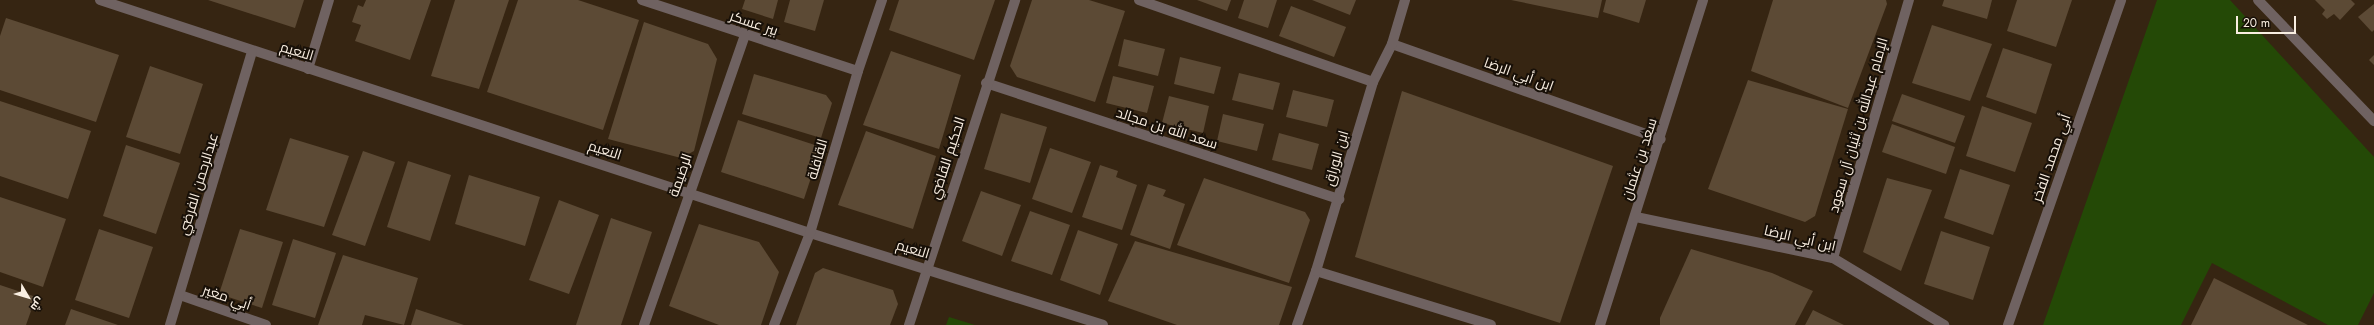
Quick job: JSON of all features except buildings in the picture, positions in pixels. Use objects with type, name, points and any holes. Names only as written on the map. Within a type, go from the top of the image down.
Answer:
[{"type":"street","name":"النعيم","points":[[100,0],[252,52],[689,192],[810,233],[926,268],[1103,325]]},
{"type":"street","points":[[308,69],[329,0]]},
{"type":"street","name":"بير عسكر","points":[[642,0],[858,71]]},
{"type":"street","name":"القافلة","points":[[774,325],[810,233],[858,71],[882,0]]},
{"type":"street","name":"الحكيم القاضي","points":[[909,325],[986,83],[1015,0]]},
{"type":"street","points":[[1139,0],[1373,82]]},
{"type":"street","name":"ابن الوراق","points":[[1297,325],[1339,199],[1373,82],[1392,44],[1405,0]]},
{"type":"street","name":"سعد بن عثمان","points":[[1600,325],[1661,139],[1703,0]]},
{"type":"street","name":"الإمام عبدالله بن ثنيان آل سعود","points":[[1833,258],[1909,0]]},
{"type":"street","name":"أبي محمد الفخر","points":[[2008,325],[2120,0]]},
{"type":"street","points":[[2258,0],[2374,121]]},
{"type":"street","name":"الرضيمة","points":[[644,325],[689,192],[745,35]]},
{"type":"street","name":"ابن أبي الرضا","points":[[1392,44],[1661,139]]},
{"type":"street","name":"عبدالرحمن الفرضي","points":[[170,325],[252,52]]},
{"type":"street","name":"سعد الله بن مجالد","points":[[986,83],[1339,199]]},
{"type":"street","name":"ابن أبي الرضا","points":[[1636,217],[1833,258],[1944,325]]},
{"type":"street","points":[[1316,271],[1491,325]]},
{"type":"street","name":"أبي مغير","points":[[180,295],[266,325]]},
{"type":"green space","points":[[2157,0],[2230,0],[2374,157],[2374,293],[2358,325],[2328,325],[2212,263],[2181,325],[2043,325]]},
{"type":"green space","points":[[949,317],[975,325],[946,325]]}]
